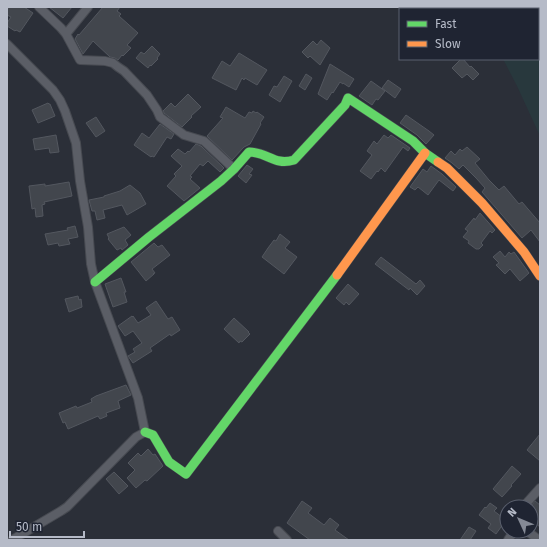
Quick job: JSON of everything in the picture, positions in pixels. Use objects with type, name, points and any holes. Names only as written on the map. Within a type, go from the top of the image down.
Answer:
[{"type":"street","points":[[39,7],[66,34],[80,60],[105,61],[113,63],[124,71],[147,95],[160,117],[184,135],[204,141],[234,169]]},
{"type":"street","points":[[66,34],[88,7]]},
{"type":"street","points":[[7,44],[53,90],[66,111],[76,143],[95,282],[138,398],[145,432]]},
{"type":"street","points":[[95,282],[149,237],[221,181],[249,152],[259,153],[279,162],[288,163],[294,160],[345,105],[348,98],[413,141],[425,153],[447,168],[482,203],[524,252],[540,276]]},
{"type":"street","points":[[12,540],[68,507],[136,437],[145,432],[153,435],[169,462],[186,474],[286,344],[425,153]]},
{"type":"street","points":[[537,497],[540,488]]},
{"type":"street","points":[[278,531],[287,540]]},
{"type":"shaded area","points":[[540,7],[540,136],[504,60],[539,60],[539,8],[476,8]]},
{"type":"building","points":[[9,7],[24,7],[33,13],[20,32],[7,26],[7,23],[11,17],[7,15],[7,10]]},
{"type":"building","points":[[49,7],[72,7],[63,18]]},
{"type":"building","points":[[103,7],[120,7],[117,11],[121,14],[119,16],[138,33],[127,45],[131,48],[118,60],[110,57],[93,41],[83,54],[75,39]]},
{"type":"building","points":[[321,40],[330,48],[320,65],[310,56],[308,58],[302,52],[313,41],[317,45]]},
{"type":"building","points":[[152,46],[160,54],[157,58],[158,59],[148,68],[136,58],[141,52],[144,54]]},
{"type":"building","points":[[239,53],[267,70],[257,85],[245,78],[244,80],[242,78],[236,90],[212,78],[222,61],[230,66]]},
{"type":"building","points":[[460,60],[464,60],[479,74],[473,80],[467,74],[462,78],[452,68]]},
{"type":"building","points":[[330,64],[354,79],[349,87],[340,82],[327,100],[318,94]]},
{"type":"building","points":[[306,74],[312,78],[305,90],[299,86]]},
{"type":"building","points":[[284,76],[292,81],[280,102],[269,95],[274,86],[277,87]]},
{"type":"building","points":[[388,80],[401,89],[395,98],[382,88]]},
{"type":"building","points":[[371,81],[385,91],[372,105],[359,96]]},
{"type":"building","points":[[188,94],[201,107],[182,127],[163,111],[171,103],[175,107]]},
{"type":"building","points":[[48,103],[50,104],[55,116],[38,123],[32,110]]},
{"type":"building","points":[[226,107],[245,118],[249,112],[252,113],[253,111],[264,117],[250,144],[244,147],[232,160],[207,136],[223,118],[220,117]]},
{"type":"building","points":[[406,115],[434,135],[426,144],[417,135],[400,123]]},
{"type":"building","points":[[96,117],[105,131],[96,137],[86,123]]},
{"type":"building","points":[[160,124],[174,134],[171,139],[167,137],[154,157],[151,157],[134,145],[142,133],[149,138]]},
{"type":"building","points":[[56,135],[59,152],[50,153],[49,148],[35,150],[33,139]]},
{"type":"building","points":[[384,135],[388,138],[391,135],[410,148],[408,151],[403,147],[385,172],[381,168],[371,179],[360,171],[372,155],[367,151],[374,141],[377,144]]},
{"type":"building","points":[[196,144],[201,146],[224,168],[220,172],[208,161],[203,166],[200,164],[190,176],[192,177],[190,179],[200,188],[184,201],[167,186],[176,176],[174,174],[182,166],[171,156],[178,149],[185,154],[188,151],[189,152]]},
{"type":"building","points":[[467,147],[480,159],[475,163],[489,180],[499,190],[504,186],[519,204],[522,202],[540,223],[540,242],[531,230],[522,238],[482,192],[485,188],[476,178],[463,165],[459,169],[445,158],[451,151],[455,155],[460,149],[462,151]]},
{"type":"building","points":[[247,165],[253,169],[249,174],[252,175],[246,183],[238,176]]},
{"type":"building","points":[[431,166],[456,187],[453,191],[439,180],[428,195],[418,187],[415,190],[410,187],[423,169],[427,172]]},
{"type":"building","points":[[69,182],[72,196],[44,202],[45,204],[42,205],[43,216],[36,217],[35,208],[32,209],[29,186],[45,184],[45,186]]},
{"type":"building","points":[[130,185],[140,193],[146,204],[127,215],[122,205],[103,210],[105,218],[97,220],[95,211],[92,211],[89,200],[104,197],[120,191]]},
{"type":"building","points":[[480,213],[495,230],[492,233],[490,231],[481,243],[483,245],[479,249],[476,249],[463,237],[468,231],[465,229]]},
{"type":"building","points":[[75,226],[78,237],[68,239],[70,244],[59,246],[58,243],[48,245],[45,234],[68,230],[67,228]]},
{"type":"building","points":[[124,227],[131,235],[125,240],[128,245],[122,250],[121,248],[117,250],[108,239],[107,234]]},
{"type":"building","points":[[280,234],[290,242],[285,248],[297,257],[284,274],[262,257]]},
{"type":"building","points":[[154,243],[158,247],[162,245],[170,255],[152,269],[155,273],[146,281],[131,262]]},
{"type":"building","points":[[500,251],[505,257],[509,252],[511,254],[514,252],[529,273],[520,281],[510,269],[505,274],[496,265],[499,263],[493,257]]},
{"type":"building","points":[[381,257],[416,284],[420,280],[425,286],[417,295],[410,288],[409,290],[375,264]]},
{"type":"building","points":[[121,278],[126,292],[124,292],[127,302],[113,307],[105,284]]},
{"type":"building","points":[[348,284],[359,294],[349,305],[346,302],[344,305],[336,298]]},
{"type":"building","points":[[78,296],[79,300],[81,299],[82,307],[69,312],[65,299]]},
{"type":"building","points":[[156,301],[168,319],[172,317],[180,330],[171,336],[170,334],[150,348],[152,351],[133,363],[128,356],[135,352],[133,349],[142,343],[133,331],[125,336],[118,326],[132,316],[138,323],[151,315],[146,308]]},
{"type":"building","points":[[234,318],[250,334],[239,343],[224,329]]},
{"type":"building","points":[[126,385],[131,395],[118,401],[120,408],[106,413],[107,416],[100,419],[98,416],[68,429],[65,422],[63,423],[59,413],[76,406],[77,408],[92,402],[91,399],[96,396]]},
{"type":"building","points":[[540,434],[540,461],[527,450]]},
{"type":"building","points":[[148,449],[153,455],[155,454],[163,466],[147,481],[145,480],[136,488],[127,478],[135,470],[128,463],[138,453],[141,456]]},
{"type":"building","points":[[512,466],[521,474],[502,497],[493,489]]},
{"type":"building","points":[[114,472],[128,486],[119,494],[106,479]]},
{"type":"building","points":[[302,501],[312,508],[308,513],[324,525],[330,518],[339,525],[335,530],[349,540],[310,540],[287,523]]},
{"type":"building","points":[[490,503],[497,508],[494,511],[499,515],[499,530],[496,534],[488,528],[491,524],[479,515],[485,507],[486,508]]},
{"type":"building","points":[[539,504],[540,505],[540,527],[539,526]]},
{"type":"building","points":[[469,527],[476,531],[470,540],[460,540]]},
{"type":"traffic: fast","points":[[95,282],[149,237],[221,181],[249,152],[261,154],[281,161],[294,160],[345,105],[348,98],[413,141],[425,153],[438,162]]},
{"type":"traffic: fast","points":[[145,432],[153,435],[169,462],[186,474],[337,275]]},
{"type":"traffic: slow","points":[[337,275],[425,153]]},
{"type":"traffic: slow","points":[[438,162],[447,168],[482,203],[524,252],[540,276]]}]
